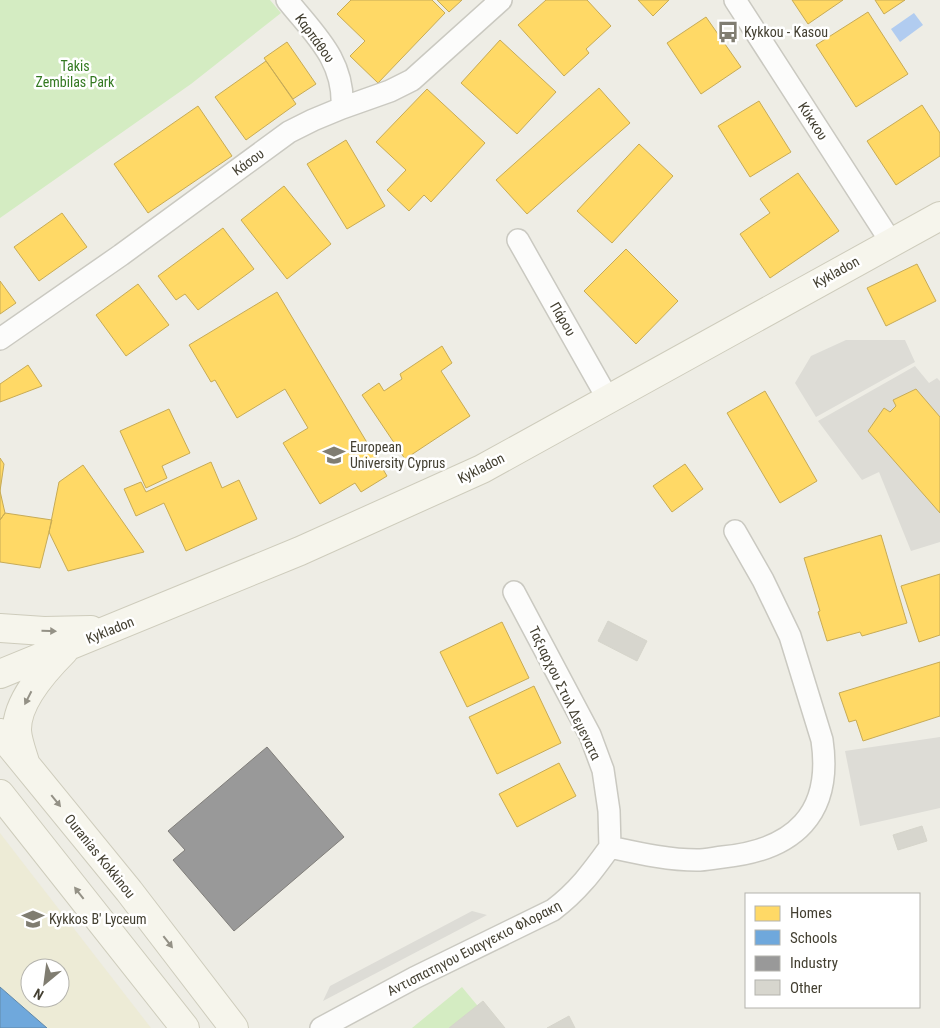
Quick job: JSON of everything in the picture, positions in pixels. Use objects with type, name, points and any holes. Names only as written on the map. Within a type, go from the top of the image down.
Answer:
[{"type":"main road","name":"Kykladon","points":[[0,674],[300,551],[482,469],[940,216]]},
{"type":"main road","points":[[0,628],[44,631],[112,629]]},
{"type":"main road","points":[[26,763],[17,730],[21,712],[40,677],[68,646]]},
{"type":"main road","name":"Ouranias Kokkinou","points":[[0,733],[129,891],[234,1028]]},
{"type":"main road","points":[[0,794],[185,1028]]},
{"type":"street","name":"Καρπάθου","points":[[287,0],[324,46],[336,66],[342,86],[342,108]]},
{"type":"street","name":"Κάσου","points":[[0,339],[121,255],[289,132],[412,80],[501,0]]},
{"type":"street","name":"Κύκκου","points":[[735,0],[891,242]]},
{"type":"street","name":"Πάρου","points":[[518,240],[608,399]]},
{"type":"street","points":[[610,847],[646,855],[697,860],[742,855],[782,842],[794,833],[810,816],[817,802],[824,776],[822,740],[790,636],[763,580],[735,531]]},
{"type":"street","name":"Ταξιαρχου Στυλ Δεμενατα","points":[[514,592],[590,735],[603,770],[609,812],[610,847]]},
{"type":"street","name":"Αντισπατηγου Ευαγγεκιο Φλορακη","points":[[321,1028],[414,978],[552,910],[569,898],[585,881],[610,847]]},
{"type":"shaded area","points":[[846,340],[905,340],[915,362],[816,417],[795,383],[811,356]]},
{"type":"shaded area","points":[[915,366],[929,383],[937,378],[940,381],[940,542],[911,551],[879,472],[862,480],[818,421]]},
{"type":"shaded area","points":[[940,737],[940,808],[860,826],[845,751]]},
{"type":"shaded area","name":"Kykkos B' Lyceum","points":[[0,833],[151,1028],[0,1028]]},
{"type":"shaded area","points":[[472,911],[487,915],[323,1001],[330,986]]},
{"type":"green space","name":"Takis Zembilas Park","points":[[0,0],[270,0],[281,13],[191,84],[0,218]]},
{"type":"green space","points":[[462,987],[496,1028],[412,1028]]},
{"type":"water","points":[[914,13],[923,25],[900,42],[891,29]]},
{"type":"building: Homes","points":[[351,0],[432,0],[445,13],[378,83],[350,56],[365,41],[337,14]]},
{"type":"building: Homes","points":[[437,0],[462,0],[449,12]]},
{"type":"building: Homes","points":[[546,0],[587,0],[611,26],[586,49],[589,53],[564,76],[518,25]]},
{"type":"building: Homes","points":[[638,0],[669,0],[653,16]]},
{"type":"building: Homes","points":[[792,0],[843,0],[808,24]]},
{"type":"building: Homes","points":[[875,0],[905,0],[884,14]]},
{"type":"building: Homes","points":[[868,12],[908,74],[856,107],[816,45]]},
{"type":"building: Homes","points":[[706,17],[741,67],[701,94],[667,43]]},
{"type":"building: Homes","points":[[500,40],[556,92],[517,134],[461,83]]},
{"type":"building: Homes","points":[[287,42],[316,84],[293,99],[264,58]]},
{"type":"building: Homes","points":[[266,61],[296,104],[246,140],[215,97]]},
{"type":"building: Homes","points":[[599,88],[630,123],[527,214],[496,180]]},
{"type":"building: Homes","points":[[427,89],[485,143],[431,202],[424,195],[409,211],[387,190],[406,170],[376,142]]},
{"type":"building: Homes","points":[[759,101],[791,152],[750,177],[718,126]]},
{"type":"building: Homes","points":[[922,105],[940,133],[940,156],[896,185],[867,141]]},
{"type":"building: Homes","points":[[198,106],[232,156],[148,213],[114,164]]},
{"type":"building: Homes","points":[[346,140],[385,206],[347,229],[307,164]]},
{"type":"building: Homes","points":[[639,144],[673,176],[612,243],[577,211]]},
{"type":"building: Homes","points":[[798,173],[839,231],[770,278],[740,234],[770,213],[760,199]]},
{"type":"building: Homes","points":[[284,186],[331,244],[287,279],[241,220]]},
{"type":"building: Homes","points":[[62,213],[87,247],[39,281],[14,247]]},
{"type":"building: Homes","points":[[223,228],[254,269],[198,310],[185,294],[176,300],[158,276]]},
{"type":"building: Homes","points":[[626,249],[678,301],[636,344],[584,291]]},
{"type":"building: Homes","points":[[917,264],[936,301],[886,326],[867,288]]},
{"type":"building: Homes","points":[[0,281],[16,303],[0,314]]},
{"type":"building: Homes","points":[[138,284],[169,325],[126,356],[96,315]]},
{"type":"building: Homes","points":[[277,292],[387,476],[361,492],[355,483],[320,504],[283,443],[308,428],[285,389],[237,418],[215,380],[211,382],[189,345]]},
{"type":"building: Homes","points":[[442,346],[452,363],[441,371],[470,416],[405,459],[362,395],[379,383],[384,391],[402,379],[400,374]]},
{"type":"building: Homes","points":[[28,365],[42,386],[0,402],[0,384]]},
{"type":"building: Homes","points":[[916,389],[940,417],[940,513],[868,431],[884,408],[890,412],[896,406],[893,400]]},
{"type":"building: Homes","points":[[765,391],[817,481],[780,503],[727,413]]},
{"type":"building: Homes","points":[[169,409],[190,453],[162,466],[167,478],[146,488],[120,431]]},
{"type":"building: Homes","points":[[0,458],[4,464],[0,491]]},
{"type":"building: Homes","points":[[211,462],[222,488],[239,480],[257,519],[186,551],[164,503],[136,516],[124,489],[141,482],[146,492]]},
{"type":"building: Homes","points":[[685,464],[703,489],[672,512],[653,486]]},
{"type":"building: Homes","points":[[83,465],[144,552],[68,571],[49,532],[59,482]]},
{"type":"building: Homes","points":[[0,491],[5,513],[0,520]]},
{"type":"building: Homes","points":[[5,513],[52,520],[40,568],[0,562],[0,520]]},
{"type":"building: Homes","points":[[881,535],[907,623],[862,636],[860,632],[827,641],[804,558]]},
{"type":"building: Homes","points":[[940,574],[940,635],[919,642],[901,586]]},
{"type":"building: Homes","points":[[502,622],[529,678],[467,707],[440,652]]},
{"type":"building: Homes","points":[[940,662],[940,716],[863,741],[856,720],[849,722],[839,693]]},
{"type":"building: Homes","points":[[534,686],[561,743],[497,774],[469,717]]},
{"type":"building: Homes","points":[[559,763],[576,796],[517,827],[499,794]]},
{"type":"building: Schools","points":[[0,987],[20,1004],[20,1008],[24,1008],[47,1028],[0,1028]]},
{"type":"building: Industry","points":[[267,747],[344,837],[234,931],[173,860],[185,850],[168,831]]},
{"type":"building: Other","points":[[608,621],[647,641],[637,661],[598,641]]},
{"type":"building: Other","points":[[922,826],[927,841],[898,850],[893,835]]},
{"type":"building: Other","points":[[483,1001],[505,1028],[449,1028]]},
{"type":"building: Other","points":[[569,1016],[575,1028],[547,1028]]},
{"type":"place","name":"Kykkou - Kasou","points":[[728,32]]},
{"type":"place","name":"European University Cyprus","points":[[334,455]]},
{"type":"place","name":"Kykkos B' Lyceum","points":[[33,919]]}]
